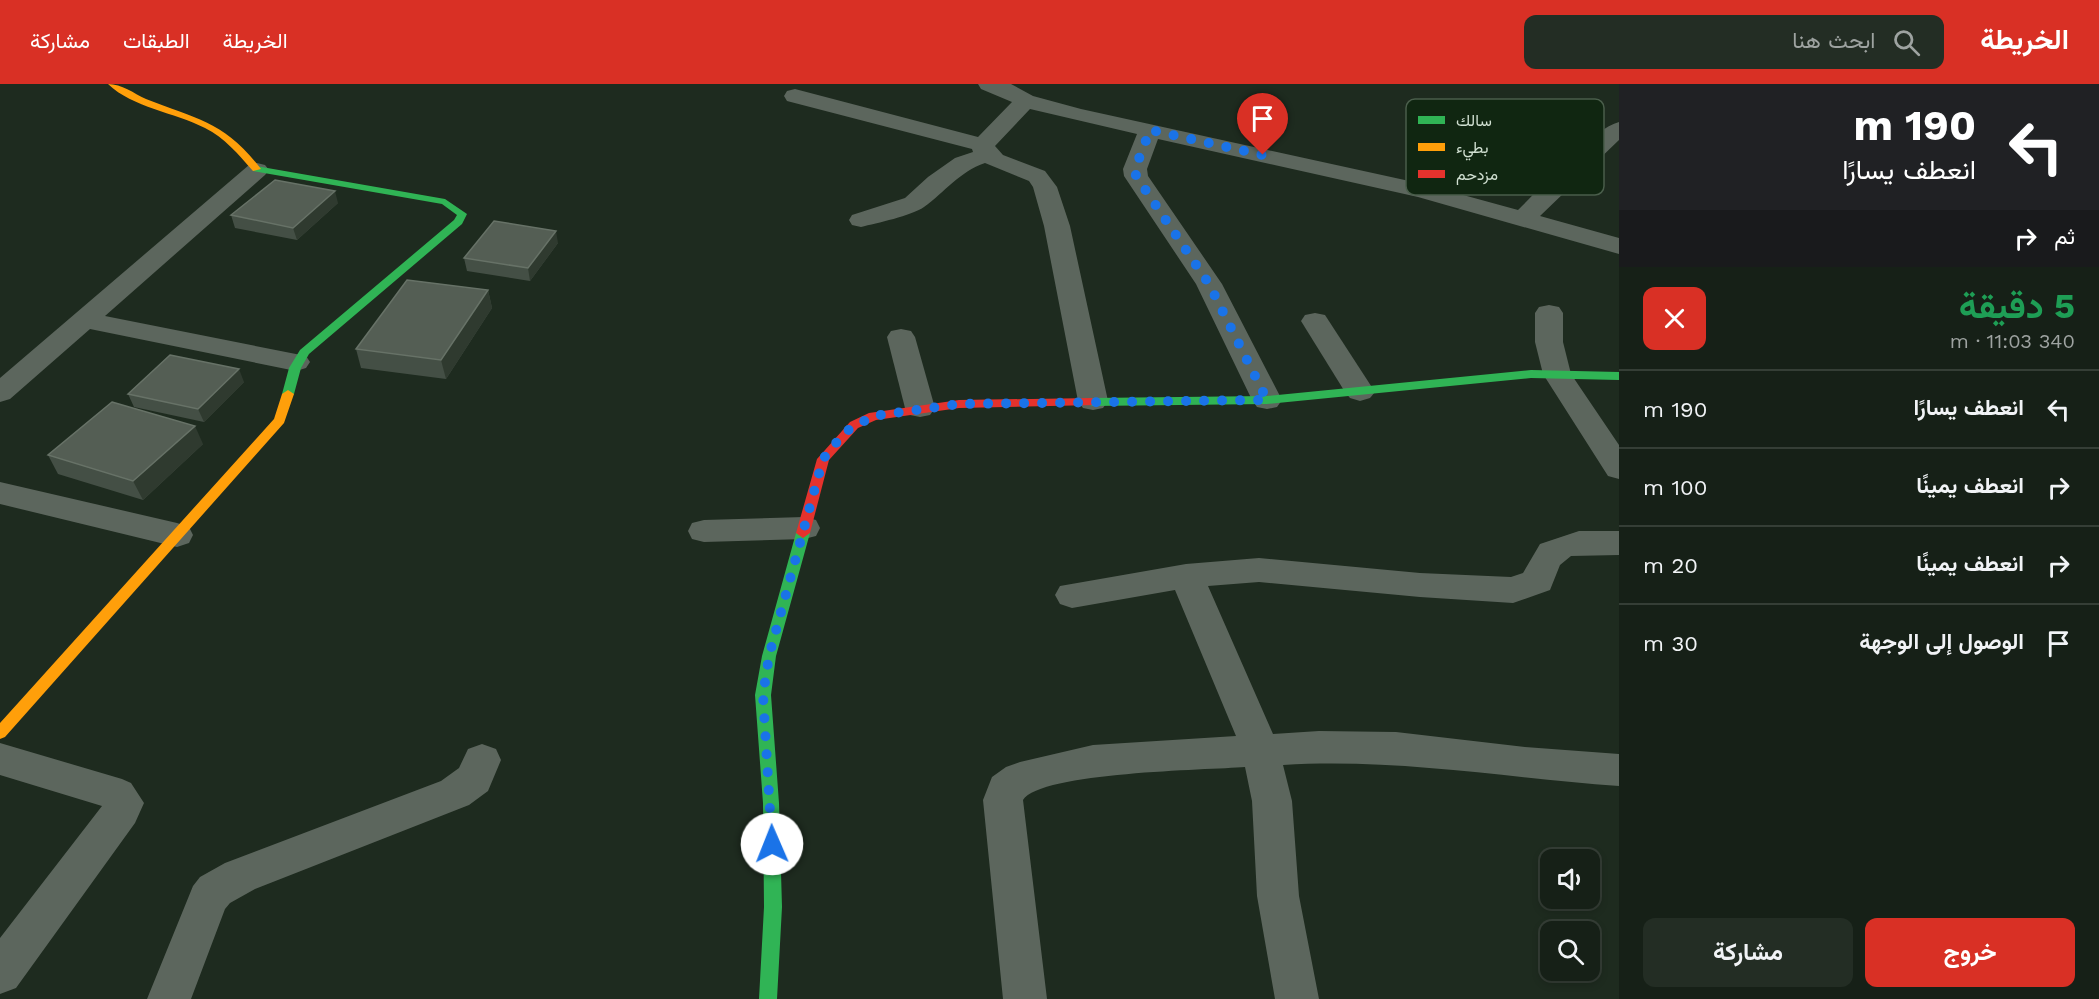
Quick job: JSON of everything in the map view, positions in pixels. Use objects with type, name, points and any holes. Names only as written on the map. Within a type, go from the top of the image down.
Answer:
[{"type":"street","points":[[0,733],[280,420],[290,397],[291,372],[296,362],[312,344],[458,222],[462,214],[445,202],[257,170],[233,140],[216,129],[136,99],[112,84]]},
{"type":"street","points":[[989,84],[1005,89],[1026,101],[1406,187]]},
{"type":"street","points":[[795,96],[985,150],[1037,176],[1044,187],[1057,226],[1093,401]]},
{"type":"street","points":[[861,220],[914,203],[936,182],[985,150],[1026,101]]},
{"type":"street","points":[[1604,141],[1619,129]]},
{"type":"street","points":[[1150,130],[1135,169],[1136,176],[1209,284],[1267,400]]},
{"type":"street","points":[[0,393],[257,170]]},
{"type":"street","points":[[1438,195],[1619,246]]},
{"type":"street","points":[[1524,218],[1547,195]]},
{"type":"street","points":[[1549,313],[1549,342],[1557,374],[1619,469]]},
{"type":"street","points":[[85,320],[296,362]]},
{"type":"street","points":[[1315,321],[1360,392]]},
{"type":"street","points":[[901,338],[920,408]]},
{"type":"street","points":[[768,999],[773,907],[772,826],[763,695],[769,656],[823,459],[845,432],[873,416],[959,404],[1267,400],[1449,381],[1557,374],[1619,376]]},
{"type":"street","points":[[0,493],[177,535]]},
{"type":"street","points":[[704,531],[804,528]]},
{"type":"street","points":[[1072,595],[1186,576],[1259,570],[1420,585],[1513,590],[1538,581],[1546,558],[1561,546],[1576,543],[1619,543]]},
{"type":"street","points":[[1186,576],[1261,751],[1272,801],[1278,896],[1297,999]]},
{"type":"street","points":[[1025,999],[1003,800],[1006,789],[1020,778],[1093,761],[1356,746],[1619,770]]},
{"type":"street","points":[[0,759],[108,791],[117,795],[124,803],[121,811],[0,973]]},
{"type":"street","points":[[169,999],[208,899],[215,890],[240,876],[455,793],[474,780],[482,760]]},
{"type":"building","points":[[275,180],[335,191],[293,228],[231,215]]},
{"type":"building","points":[[494,221],[556,231],[528,268],[464,258]]},
{"type":"building","points":[[407,280],[488,290],[441,360],[356,349]]},
{"type":"building","points":[[170,355],[239,369],[198,409],[128,394]]},
{"type":"building","points":[[112,402],[195,426],[133,481],[48,455]]},
{"type":"traffic: fast","points":[[256,169],[445,202],[462,214],[458,222],[304,352],[295,368],[288,394]]},
{"type":"traffic: fast","points":[[1092,402],[1267,400],[1531,374],[1619,376]]},
{"type":"traffic: fast","points":[[768,999],[773,907],[771,803],[763,695],[769,656],[803,533]]},
{"type":"traffic: slow","points":[[112,84],[138,99],[193,119],[219,132],[234,144],[256,169]]},
{"type":"traffic: slow","points":[[0,733],[280,420],[288,394]]},
{"type":"traffic: jam","points":[[803,533],[823,459],[854,425],[873,416],[959,404],[1092,402]]},
{"type":"route","points":[[772,844],[763,695],[769,656],[823,459],[845,432],[854,425],[873,416],[920,408],[959,404],[1165,399],[1267,400],[1209,284],[1136,176],[1135,169],[1150,130],[1263,155]]}]
